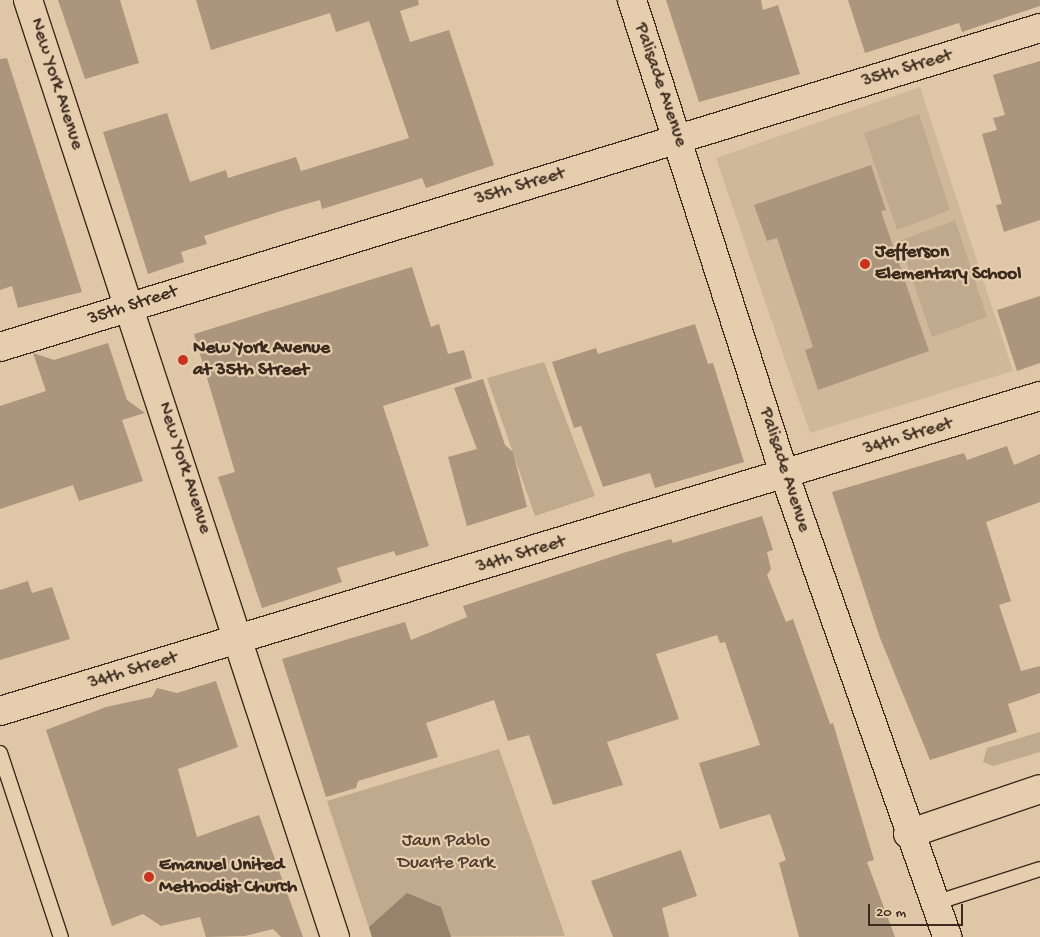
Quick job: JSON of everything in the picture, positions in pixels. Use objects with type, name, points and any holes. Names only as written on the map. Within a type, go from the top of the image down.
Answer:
[{"type":"street","name":"New York Avenue","points":[[28,0],[240,638],[335,937]]},
{"type":"street","name":"Palisade Avenue","points":[[632,0],[679,139],[785,476],[908,834],[947,937]]},
{"type":"street","name":"35th Street","points":[[0,347],[1040,28]]},
{"type":"street","name":"34th Street","points":[[0,711],[785,476],[1040,396]]},
{"type":"street","points":[[908,834],[1040,789]]},
{"type":"lane","points":[[0,753],[62,937]]},
{"type":"lane","points":[[935,903],[1040,870]]},
{"type":"shaded area","name":"Jefferson Elementary School","points":[[920,87],[1013,371],[810,433],[716,158]]},
{"type":"shaded area","points":[[407,893],[441,907],[451,937],[372,937],[369,927]]},
{"type":"green space","points":[[919,114],[950,210],[897,230],[864,133]]},
{"type":"green space","points":[[955,220],[987,317],[932,337],[899,241]]},
{"type":"green space","points":[[544,362],[595,496],[535,516],[487,378]]},
{"type":"green space","points":[[1040,732],[1040,752],[993,766],[983,762],[987,748]]},
{"type":"green space","name":"Jaun Pablo Duarte Park","points":[[499,749],[565,936],[372,937],[327,801]]},
{"type":"building","points":[[58,0],[120,0],[139,63],[85,79]]},
{"type":"building","points":[[196,0],[418,0],[419,5],[400,11],[410,42],[449,30],[494,165],[426,188],[422,178],[322,209],[320,200],[281,211],[204,236],[207,244],[181,252],[184,262],[148,274],[103,132],[167,113],[190,182],[226,170],[228,178],[296,157],[301,171],[409,138],[369,21],[336,32],[330,13],[211,50]]},
{"type":"building","points":[[666,0],[761,0],[763,10],[778,5],[800,74],[699,102]]},
{"type":"building","points":[[848,0],[1040,0],[1040,6],[962,32],[959,23],[865,53]]},
{"type":"building","points":[[7,58],[82,292],[18,308],[12,286],[0,290],[0,59]]},
{"type":"building","points":[[1040,61],[1040,220],[1004,232],[996,205],[1002,204],[982,134],[997,130],[993,118],[1005,115],[993,75]]},
{"type":"building","points":[[871,165],[886,210],[881,211],[929,351],[818,390],[805,350],[813,347],[777,238],[767,241],[754,205]]},
{"type":"building","points":[[412,267],[431,327],[439,324],[448,354],[464,350],[472,378],[383,406],[429,546],[396,556],[394,551],[337,568],[342,582],[262,608],[218,477],[235,472],[194,334]]},
{"type":"building","points":[[1040,296],[1040,363],[1017,371],[997,310]]},
{"type":"building","points":[[695,324],[708,364],[713,363],[744,462],[655,488],[650,473],[603,487],[581,426],[574,428],[552,362],[596,348],[598,354]]},
{"type":"building","points":[[108,343],[127,400],[145,413],[122,420],[143,481],[79,501],[73,485],[0,509],[0,406],[46,391],[33,353],[54,360]]},
{"type":"building","points":[[483,379],[505,445],[513,452],[527,507],[467,526],[448,457],[477,449],[454,388]]},
{"type":"building","points":[[1007,446],[1014,465],[1040,454],[1040,502],[986,522],[1011,601],[999,605],[1021,671],[1040,666],[1040,693],[1008,704],[1017,732],[930,760],[880,638],[832,492],[964,453],[967,460]]},
{"type":"building","points":[[762,516],[773,550],[767,552],[771,569],[767,575],[786,622],[793,619],[830,724],[833,723],[874,860],[867,862],[895,937],[799,937],[779,863],[786,860],[770,814],[720,829],[699,763],[760,745],[725,642],[720,643],[717,635],[656,654],[679,719],[607,742],[623,785],[553,805],[529,735],[508,741],[494,700],[426,723],[438,757],[358,781],[356,788],[326,797],[282,659],[405,622],[411,640],[467,617],[463,606],[623,553],[671,539],[673,543]]},
{"type":"building","points":[[28,581],[32,593],[52,587],[70,639],[0,660],[0,590]]},
{"type":"building","points":[[216,681],[238,747],[178,769],[197,837],[259,815],[303,937],[281,937],[273,929],[245,936],[206,937],[200,917],[161,926],[143,914],[112,926],[46,730],[106,707],[152,697],[157,688],[177,693]]},
{"type":"building","points":[[681,850],[697,896],[662,908],[669,937],[613,937],[591,881]]},
{"type":"place","name":"Jefferson Elementary School","points":[[865,264]]},
{"type":"place","name":"New York Avenue at 35th Street","points":[[183,360]]},
{"type":"place","name":"Emanuel United Methodist Church","points":[[149,877]]}]
